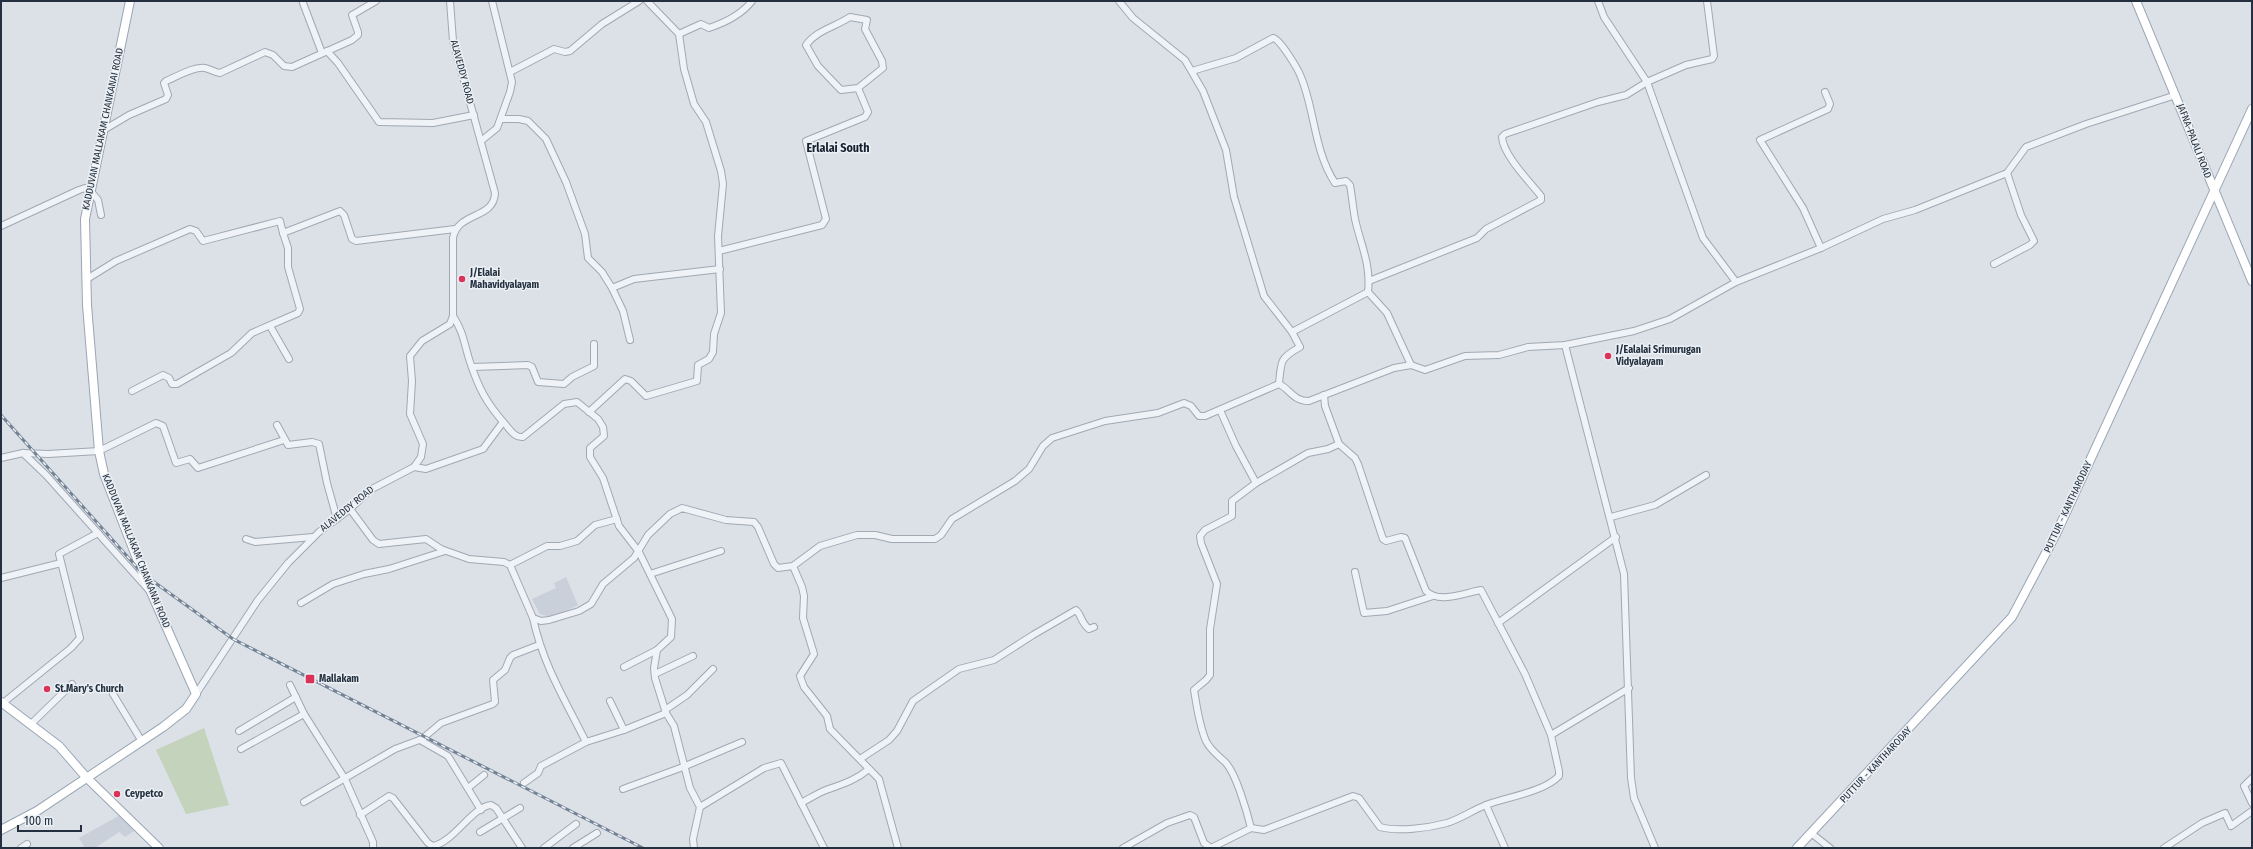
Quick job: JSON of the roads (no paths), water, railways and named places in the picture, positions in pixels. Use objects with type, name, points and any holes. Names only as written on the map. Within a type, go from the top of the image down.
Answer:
[{"type":"main road","name":"KADDUVAN MALLAKAM CHANKANAI ROAD","points":[[130,1],[85,219],[86,279],[99,451],[104,474],[152,594],[196,694]]},
{"type":"main road","name":"JAFNA-PALALI ROAD","points":[[2136,1],[2176,94],[2214,191],[2252,281]]},
{"type":"main road","name":"PUTTUR - KANTHARODAY","points":[[1797,848],[2012,617],[2056,534],[2252,109]]},
{"type":"main road","points":[[1,830],[37,811],[141,740],[163,727],[186,709],[196,694]]},
{"type":"main road","points":[[2,703],[59,746],[86,777],[159,848]]},
{"type":"street","points":[[102,131],[129,115],[166,99],[168,95],[166,81],[199,68],[206,68],[213,72],[220,73],[265,52],[274,55],[284,66],[292,67],[352,40],[358,35],[352,15],[376,1]]},
{"type":"street","name":"ALAVEDDY ROAD","points":[[450,1],[453,41],[495,193],[495,200],[492,206],[460,223],[455,229]]},
{"type":"street","points":[[481,141],[497,128],[510,92],[510,72],[492,1]]},
{"type":"street","points":[[510,72],[554,49],[565,52],[570,51],[602,24],[639,1]]},
{"type":"street","points":[[589,412],[625,380],[631,381],[646,396],[697,381],[698,365],[709,359],[713,352],[714,334],[721,312],[718,236],[723,184],[721,171],[706,122],[694,104],[684,69],[678,34],[647,1]]},
{"type":"street","points":[[678,34],[701,24],[709,28],[715,26],[740,12],[752,1]]},
{"type":"street","points":[[1119,1],[1133,18],[1185,60],[1203,91],[1226,150],[1234,197],[1264,296],[1292,332],[1300,347],[1287,354],[1281,361],[1279,384]]},
{"type":"street","points":[[1598,1],[1604,17],[1647,82],[1703,238],[1736,282]]},
{"type":"street","points":[[1369,281],[1477,238],[1486,229],[1541,200],[1541,196],[1502,144],[1502,137],[1505,134],[1598,102],[1626,95],[1647,82],[1686,65],[1712,59],[1714,56],[1707,1]]},
{"type":"street","points":[[302,3],[324,52],[338,64],[379,122],[433,122],[474,115]]},
{"type":"street","points":[[850,18],[867,20],[865,29],[882,61],[883,68],[858,88],[841,90],[818,66],[806,45],[829,27],[850,18]]},
{"type":"street","points":[[1192,71],[1236,58],[1273,38],[1279,41],[1301,77],[1318,142],[1329,174],[1335,183],[1346,181],[1350,184],[1355,219],[1368,260],[1368,292],[1387,313],[1410,365]]},
{"type":"street","points":[[719,251],[822,225],[826,219],[806,141],[865,117],[868,112],[858,88]]},
{"type":"street","points":[[1821,248],[1803,208],[1760,140],[1828,109],[1830,104],[1824,92]]},
{"type":"street","points":[[1279,384],[1301,401],[1308,401],[1394,368],[1410,365],[1425,370],[1465,356],[1499,355],[1528,347],[1564,345],[1634,331],[1670,319],[1736,282],[1821,248],[1883,219],[1916,210],[2007,173],[2026,147],[2086,124],[2176,94]]},
{"type":"street","points":[[501,119],[519,119],[528,121],[546,138],[566,182],[584,234],[588,258],[602,272],[612,288],[623,311],[630,340]]},
{"type":"street","points":[[1994,264],[2030,246],[2034,240],[2021,215],[2007,173]]},
{"type":"street","points":[[1,226],[85,188],[89,194],[93,194],[96,197],[101,215]]},
{"type":"street","points":[[283,233],[340,211],[344,215],[352,239],[356,241],[455,229],[453,238],[453,316],[450,324],[422,341],[410,356],[412,381],[410,417],[423,444],[421,457],[414,467],[426,469],[483,449],[503,422]]},
{"type":"street","points":[[86,279],[116,261],[190,229],[196,231],[203,241],[280,221],[288,248],[288,267],[300,309],[298,313],[252,333],[230,353],[177,384],[172,384],[169,378],[163,375],[132,391]]},
{"type":"street","points":[[612,288],[634,279],[720,269]]},
{"type":"street","points":[[1292,332],[1368,292]]},
{"type":"street","points":[[453,316],[462,330],[472,367],[488,404],[514,435],[523,437],[564,404],[577,402],[598,419],[604,432],[604,436],[590,448],[589,453],[603,478],[623,533],[639,552],[672,619],[673,629],[671,637],[657,650],[624,667]]},
{"type":"street","points":[[270,326],[289,359]]},
{"type":"street","points":[[472,367],[528,365],[532,367],[538,382],[564,384],[572,377],[594,366],[594,344]]},
{"type":"street","points":[[1564,345],[1616,537],[1624,574],[1634,798],[1655,848]]},
{"type":"street","points":[[533,618],[541,621],[549,620],[579,611],[592,604],[603,584],[639,552],[648,536],[670,514],[682,508],[726,520],[754,522],[758,527],[774,564],[778,568],[793,566],[820,546],[858,535],[875,535],[892,539],[935,539],[941,535],[952,519],[1015,481],[1029,468],[1043,446],[1052,438],[1105,420],[1158,413],[1184,403],[1191,406],[1199,416],[1220,410],[1279,384]]},
{"type":"street","points":[[1123,848],[1167,823],[1190,815],[1194,817],[1204,842],[1211,848],[1251,828],[1264,830],[1353,796],[1360,798],[1380,827],[1393,831],[1447,823],[1486,805],[1546,785],[1556,780],[1559,776],[1551,735],[1525,674],[1481,590],[1443,598],[1434,596],[1426,591],[1406,538],[1401,537],[1386,541],[1383,539],[1358,464],[1355,458],[1339,444],[1325,406],[1324,395]]},
{"type":"street","points":[[1220,410],[1236,446],[1256,483]]},
{"type":"street","points":[[1,458],[24,453],[48,454],[99,451],[156,423],[163,426],[176,463],[190,459],[198,468],[284,440]]},
{"type":"street","points":[[277,425],[284,440],[292,446],[312,442],[319,444],[327,483],[337,519]]},
{"type":"street","points":[[1251,828],[1245,806],[1230,770],[1224,761],[1213,753],[1200,725],[1194,690],[1210,675],[1210,628],[1217,584],[1200,543],[1200,536],[1204,530],[1232,516],[1232,501],[1256,483],[1308,452],[1328,449],[1339,444]]},
{"type":"street","points":[[24,453],[46,475],[152,594]]},
{"type":"street","name":"ALAVEDDY ROAD","points":[[196,694],[258,600],[313,537],[350,509],[370,490],[414,467]]},
{"type":"street","points":[[1610,517],[1655,505],[1706,475]]},
{"type":"street","points":[[350,509],[373,540],[379,544],[426,539],[445,550],[469,559],[504,562],[510,565],[533,618],[539,645],[560,696],[586,742]]},
{"type":"street","points":[[510,565],[547,546],[560,546],[577,541],[595,525],[617,519]]},
{"type":"street","points":[[2,703],[71,648],[80,638],[59,554],[61,551],[98,533]]},
{"type":"street","points":[[246,539],[255,542],[300,540],[313,537]]},
{"type":"street","points":[[1498,623],[1616,537]]},
{"type":"street","points":[[301,603],[333,584],[364,574],[389,569],[445,550]]},
{"type":"street","points":[[650,574],[721,551]]},
{"type":"street","points":[[1,578],[61,563]]},
{"type":"street","points":[[793,566],[802,587],[804,596],[803,618],[814,654],[800,676],[804,687],[826,716],[830,729],[879,779],[898,848]]},
{"type":"street","points":[[1355,572],[1364,613],[1387,611],[1434,596]]},
{"type":"street","points":[[860,759],[889,740],[897,731],[913,701],[959,669],[994,660],[1033,634],[1076,610],[1078,611],[1084,625],[1089,629],[1094,627]]},
{"type":"street","points":[[304,802],[395,749],[420,740],[441,723],[496,702],[493,680],[494,677],[505,670],[510,658],[513,655],[539,645]]},
{"type":"street","points":[[657,650],[655,674],[666,712],[674,726],[683,767],[690,788],[700,807],[693,839],[694,848]]},
{"type":"street","points":[[655,674],[693,656]]},
{"type":"street","points":[[524,783],[538,773],[541,766],[586,742],[624,730],[666,712],[687,695],[713,669]]},
{"type":"street","points":[[30,725],[72,684]]},
{"type":"street","points":[[290,685],[304,714],[345,779],[373,842],[373,848]]},
{"type":"street","points":[[1551,735],[1629,688]]},
{"type":"street","points":[[113,694],[141,740]]},
{"type":"street","points":[[239,731],[296,697]]},
{"type":"street","points":[[610,701],[624,730]]},
{"type":"street","points":[[241,749],[304,714]]},
{"type":"street","points":[[420,740],[448,756],[481,810]]},
{"type":"street","points":[[623,789],[683,767],[742,742]]},
{"type":"street","points":[[700,807],[764,768],[778,762],[786,770],[824,848]]},
{"type":"street","points":[[801,803],[825,790],[841,786],[859,777],[869,769]]},
{"type":"street","points":[[468,788],[484,775]]},
{"type":"street","points":[[2252,778],[2244,786],[2252,804]]},
{"type":"street","points":[[360,815],[389,796],[393,798],[428,843],[433,846],[439,846],[481,810],[488,805],[494,805],[522,848]]},
{"type":"street","points":[[1486,805],[1505,848]]},
{"type":"street","points":[[480,832],[520,808]]},
{"type":"street","points":[[2164,848],[2202,823],[2225,813],[2232,826],[2252,811]]},
{"type":"street","points":[[544,848],[576,824]]},
{"type":"street","points":[[1811,832],[1830,848]]},
{"type":"street","points":[[574,848],[597,834]]},
{"type":"street","points":[[552,843],[557,848]]},
{"type":"railway","points":[[1,415],[143,574],[233,639],[643,848]]},
{"type":"place","name":"J/Elalai Mahavidyalayam","points":[[462,279]]},
{"type":"place","name":"J/Ealalai Srimurugan Vidyalayam","points":[[1608,356]]},
{"type":"place","name":"Mallakam","points":[[310,679]]},
{"type":"place","name":"St.Mary's Church","points":[[47,689]]},
{"type":"place","name":"Ceypetco","points":[[117,794]]},
{"type":"district","name":"Erlalai South","points":[[838,148]]}]
